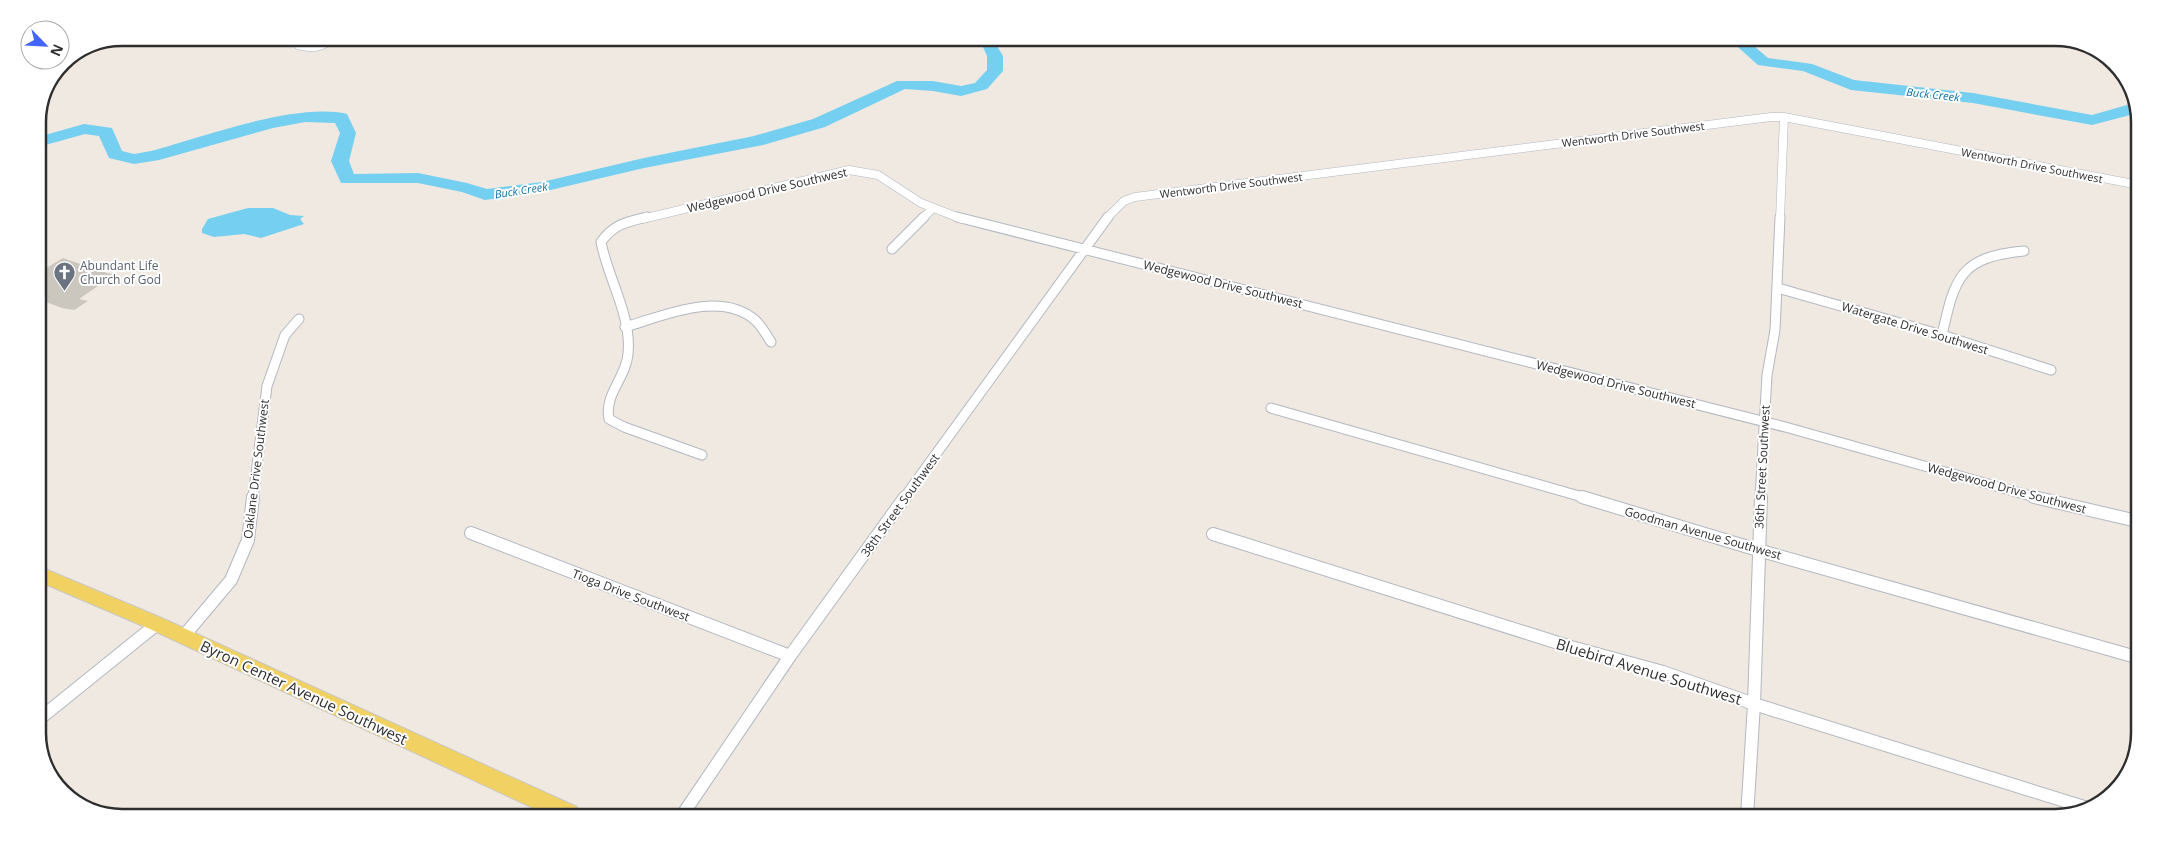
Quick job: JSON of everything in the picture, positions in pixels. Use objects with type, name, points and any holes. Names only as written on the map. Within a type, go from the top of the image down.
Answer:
[{"type":"main road","name":"Byron Center Avenue Southwest","points":[[46,576],[157,624],[558,809]]},
{"type":"street","points":[[302,46],[309,48],[318,46]]},
{"type":"street","name":"Wentworth Drive Southwest","points":[[1124,201],[1135,197],[1756,118],[1784,117],[2131,183]]},
{"type":"street","name":"36th Street Southwest","points":[[1747,809],[1754,704],[1764,422],[1767,375],[1775,330],[1778,288],[1784,117]]},
{"type":"street","name":"Wedgewood Drive Southwest","points":[[702,455],[624,428],[609,419],[606,410],[609,397],[622,375],[628,354],[625,327],[601,242],[609,231],[623,223],[850,170],[869,170],[880,174],[912,198],[932,209],[952,216],[1764,422],[2039,498],[2131,520]]},
{"type":"street","name":"38th Street Southwest","points":[[686,809],[790,656],[1083,250],[1113,210],[1124,201]]},
{"type":"street","points":[[892,249],[932,209]]},
{"type":"street","points":[[1942,335],[1954,289],[1963,271],[1976,261],[1992,254],[2024,251]]},
{"type":"street","name":"Watergate Drive Southwest","points":[[1778,288],[1942,335],[2051,370]]},
{"type":"street","points":[[625,327],[707,305],[725,307],[747,315],[755,320],[771,342]]},
{"type":"street","name":"Oaklane Drive Southwest","points":[[183,637],[231,580],[248,540],[267,386],[285,335],[299,319]]},
{"type":"street","name":"Goodman Avenue Southwest","points":[[1271,408],[1575,494],[1758,550],[2131,657]]},
{"type":"street","name":"Tioga Drive Southwest","points":[[471,533],[790,656]]},
{"type":"street","name":"Bluebird Avenue Southwest","points":[[1213,534],[1553,641],[1714,688],[1754,704],[2076,806]]},
{"type":"street","points":[[46,714],[157,624]]},
{"type":"water","points":[[248,208],[273,208],[290,215],[304,216],[300,219],[304,224],[261,238],[244,234],[214,237],[202,233],[202,229],[208,219]]},
{"type":"building","name":"Abundant Life Church of God","points":[[63,258],[114,275],[79,299],[88,301],[74,310],[46,302],[46,268]]},
{"type":"waterway","name":"Buck Creek","points":[[46,140],[84,129],[106,132],[115,154],[134,159],[153,156],[271,123],[305,117],[341,118],[348,133],[340,161],[347,179],[418,178],[467,188],[485,195],[542,187],[644,163],[757,141],[819,123],[903,84],[933,86],[961,91],[981,86],[995,71],[995,56],[990,46]]},
{"type":"waterway","name":"Buck Creek","points":[[1744,46],[1764,62],[1806,67],[1851,85],[1973,98],[2092,120],[2129,110]]},
{"type":"place","name":"Abundant Life Church of God","points":[[64,291]]}]
